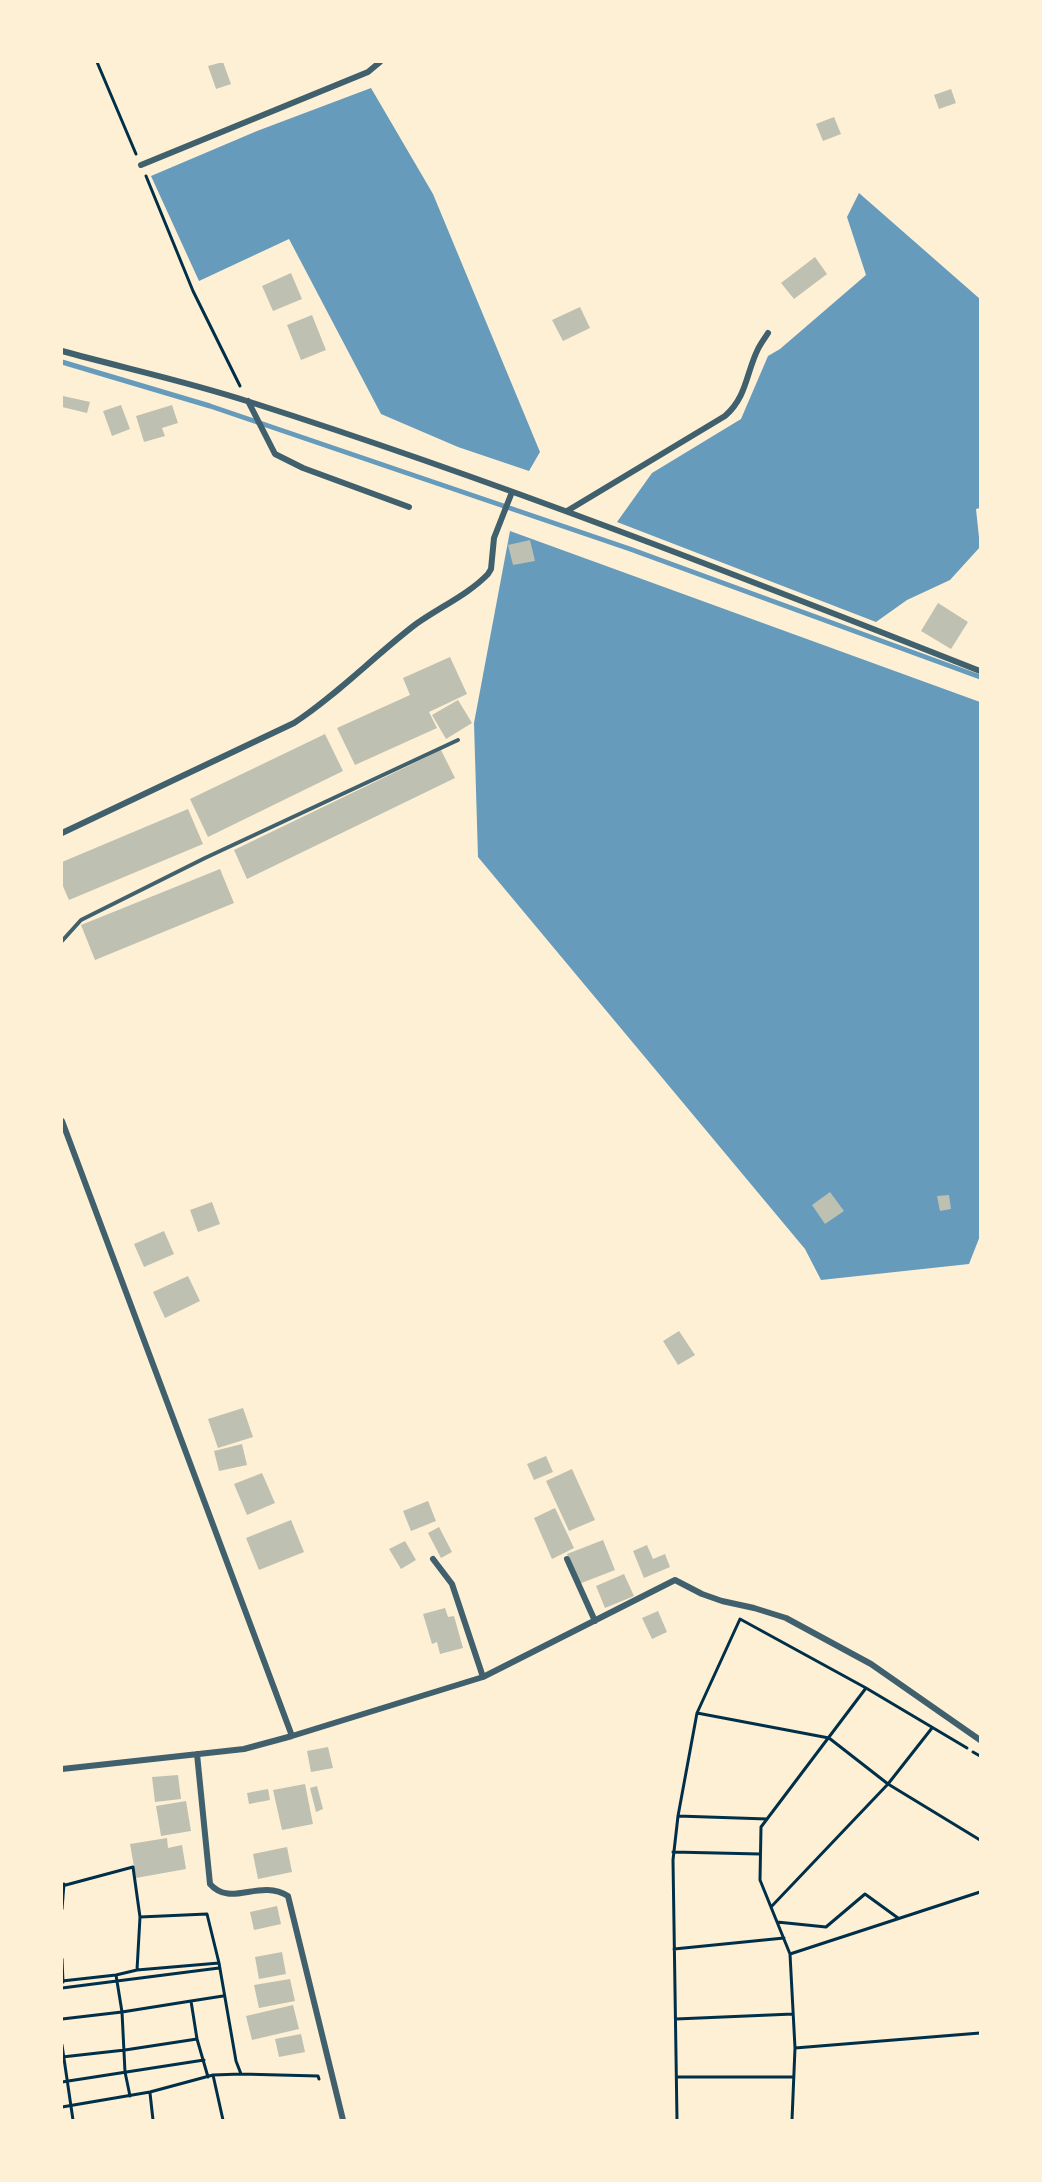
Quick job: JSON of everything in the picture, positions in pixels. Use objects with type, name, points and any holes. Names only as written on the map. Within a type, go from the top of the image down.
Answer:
[{"type":"street","points":[[141,165],[368,72],[380,62]]},
{"type":"street","points":[[567,512],[725,416],[736,407],[758,349],[768,333]]},
{"type":"street","points":[[62,351],[248,401],[465,473],[704,562],[981,671]]},
{"type":"street","points":[[248,401],[275,454],[303,468],[409,507]]},
{"type":"street","points":[[62,833],[273,733],[321,705],[369,661],[488,574],[491,569],[494,538],[512,492]]},
{"type":"street","points":[[62,1121],[292,1736]]},
{"type":"street","points":[[433,1559],[452,1584],[483,1677]]},
{"type":"street","points":[[567,1559],[595,1621]]},
{"type":"street","points":[[62,1769],[244,1749],[292,1736],[483,1677],[675,1580],[722,1601],[786,1618],[871,1664],[981,1740]]},
{"type":"street","points":[[197,1754],[210,1884],[217,1892],[225,1894],[273,1888],[288,1896],[343,2121]]},
{"type":"lane","points":[[62,941],[81,920],[205,858],[458,740]]},
{"type":"path","points":[[97,62],[193,291],[248,401]]},
{"type":"path","points":[[677,2121],[673,1852],[697,1713],[740,1619],[866,1688],[981,1756]]},
{"type":"path","points":[[792,2121],[795,2048],[790,1954],[760,1880],[761,1827],[866,1688]]},
{"type":"path","points":[[697,1713],[829,1738],[888,1784],[981,1840]]},
{"type":"path","points":[[771,1906],[888,1784],[933,1728]]},
{"type":"path","points":[[678,1816],[767,1819]]},
{"type":"path","points":[[673,1852],[760,1854]]},
{"type":"path","points":[[62,1909],[63,1885],[133,1867],[140,1917],[137,1970]]},
{"type":"path","points":[[790,1954],[981,1892]]},
{"type":"path","points":[[777,1922],[826,1927],[865,1894],[898,1918]]},
{"type":"path","points":[[140,1917],[207,1914],[236,2061],[241,2074]]},
{"type":"path","points":[[674,1949],[784,1938]]},
{"type":"path","points":[[62,1959],[62,1982],[137,1970],[219,1966]]},
{"type":"path","points":[[62,1988],[219,1966]]},
{"type":"path","points":[[116,1975],[122,2012],[125,2072],[130,2096]]},
{"type":"path","points":[[62,2019],[224,1996]]},
{"type":"path","points":[[191,2001],[197,2039],[211,2076],[223,2121]]},
{"type":"path","points":[[676,2019],[793,2014]]},
{"type":"path","points":[[795,2048],[981,2033]]},
{"type":"path","points":[[62,2057],[197,2039]]},
{"type":"path","points":[[62,2045],[73,2121]]},
{"type":"path","points":[[62,2082],[204,2060]]},
{"type":"path","points":[[62,2107],[150,2092],[211,2076],[241,2074],[318,2076],[321,2087]]},
{"type":"path","points":[[677,2077],[794,2077]]},
{"type":"path","points":[[150,2092],[153,2121]]},
{"type":"water","points":[[371,88],[433,194],[540,452],[529,471],[458,447],[381,414],[289,239],[199,281],[151,176],[257,131]]},
{"type":"water","points":[[859,193],[980,299],[980,508],[976,509],[980,547],[950,580],[907,600],[876,622],[617,522],[652,473],[741,419],[768,356],[780,349],[866,275],[847,217]]},
{"type":"water","points":[[510,531],[980,702],[980,1236],[969,1264],[821,1280],[805,1249],[478,857],[474,723]]},
{"type":"building","points":[[223,62],[231,84],[216,89],[208,66]]},
{"type":"building","points":[[951,89],[956,103],[939,109],[934,95]]},
{"type":"building","points":[[834,117],[841,134],[823,141],[816,124]]},
{"type":"building","points":[[815,257],[827,274],[794,299],[781,283]]},
{"type":"building","points":[[291,273],[302,299],[273,311],[262,286]]},
{"type":"building","points":[[580,307],[590,328],[563,341],[552,320]]},
{"type":"building","points":[[312,315],[326,350],[301,360],[287,325]]},
{"type":"building","points":[[63,396],[90,402],[87,413],[62,407]]},
{"type":"building","points":[[121,405],[130,429],[112,436],[103,411]]},
{"type":"building","points":[[172,405],[178,423],[162,428],[165,436],[144,442],[136,416]]},
{"type":"building","points":[[530,540],[535,561],[513,565],[508,545]]},
{"type":"building","points":[[938,603],[968,622],[951,649],[921,631]]},
{"type":"building","points":[[450,657],[467,694],[429,712],[437,728],[355,765],[337,728],[410,695],[403,678]]},
{"type":"building","points":[[458,700],[472,723],[446,739],[432,715]]},
{"type":"building","points":[[325,734],[343,771],[208,837],[190,799]]},
{"type":"building","points":[[441,750],[455,778],[247,879],[234,850]]},
{"type":"building","points":[[188,809],[203,844],[69,900],[62,884],[62,862]]},
{"type":"building","points":[[220,869],[234,903],[95,960],[81,925]]},
{"type":"building","points":[[830,1192],[844,1211],[825,1224],[812,1205]]},
{"type":"building","points":[[949,1195],[951,1209],[940,1211],[937,1196]]},
{"type":"building","points":[[212,1202],[220,1224],[198,1232],[190,1210]]},
{"type":"building","points":[[164,1231],[174,1254],[144,1267],[134,1244]]},
{"type":"building","points":[[188,1276],[200,1301],[165,1318],[153,1292]]},
{"type":"building","points":[[679,1331],[695,1355],[678,1365],[663,1341]]},
{"type":"building","points":[[243,1408],[253,1437],[218,1448],[208,1419]]},
{"type":"building","points":[[242,1444],[247,1465],[219,1471],[214,1451]]},
{"type":"building","points":[[546,1456],[553,1472],[534,1480],[527,1464]]},
{"type":"building","points":[[572,1469],[595,1520],[569,1531],[546,1481]]},
{"type":"building","points":[[262,1473],[275,1503],[247,1515],[234,1484]]},
{"type":"building","points":[[428,1501],[436,1521],[411,1531],[403,1511]]},
{"type":"building","points":[[555,1508],[574,1548],[552,1559],[534,1518]]},
{"type":"building","points":[[291,1520],[304,1552],[259,1570],[246,1538]]},
{"type":"building","points":[[439,1527],[452,1552],[441,1558],[428,1533]]},
{"type":"building","points":[[603,1540],[615,1570],[579,1584],[567,1554]]},
{"type":"building","points":[[405,1541],[416,1560],[401,1569],[389,1549]]},
{"type":"building","points":[[647,1545],[653,1559],[665,1554],[670,1567],[644,1578],[633,1551]]},
{"type":"building","points":[[624,1574],[634,1596],[605,1608],[596,1586]]},
{"type":"building","points":[[445,1608],[448,1617],[454,1616],[463,1648],[440,1654],[437,1642],[432,1644],[423,1614]]},
{"type":"building","points":[[658,1611],[667,1632],[652,1639],[642,1618]]},
{"type":"building","points":[[328,1747],[333,1768],[311,1772],[307,1751]]},
{"type":"building","points":[[178,1775],[181,1799],[155,1802],[152,1777]]},
{"type":"building","points":[[305,1784],[313,1824],[282,1830],[273,1790]]},
{"type":"building","points":[[317,1786],[323,1809],[316,1812],[310,1788]]},
{"type":"building","points":[[268,1789],[270,1800],[249,1804],[247,1793]]},
{"type":"building","points":[[186,1801],[191,1831],[161,1836],[156,1806]]},
{"type":"building","points":[[167,1838],[168,1848],[182,1845],[186,1869],[136,1878],[130,1844]]},
{"type":"building","points":[[287,1847],[292,1872],[258,1879],[253,1854]]},
{"type":"building","points":[[277,1906],[281,1924],[254,1930],[250,1912]]},
{"type":"building","points":[[282,1952],[286,1974],[259,1979],[255,1957]]},
{"type":"building","points":[[290,1979],[295,2001],[259,2008],[254,1985]]},
{"type":"building","points":[[293,2005],[299,2029],[252,2040],[246,2016]]},
{"type":"building","points":[[301,2034],[305,2052],[279,2057],[275,2039]]},
{"type":"waterway","points":[[62,362],[210,406],[630,549],[980,677]]}]
